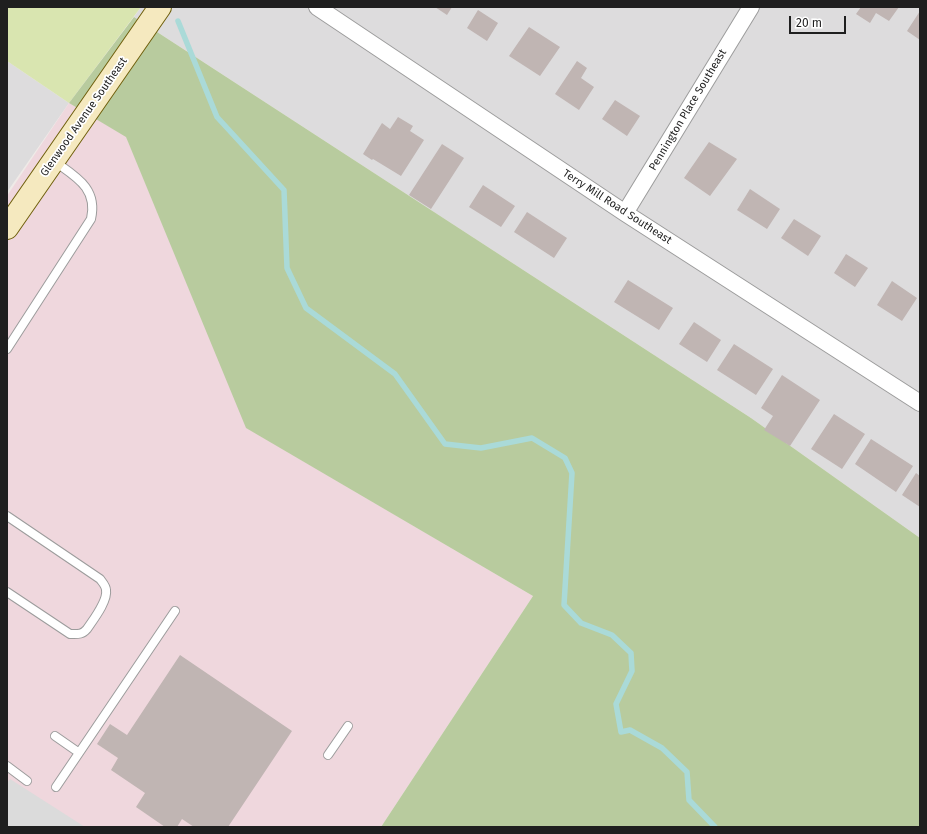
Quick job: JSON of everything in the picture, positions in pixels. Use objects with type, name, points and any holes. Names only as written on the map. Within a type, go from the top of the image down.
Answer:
[{"type":"main road","name":"Glenwood Avenue Southeast","points":[[7,228],[160,7]]},
{"type":"street","name":"Terry Mill Road Southeast","points":[[317,7],[625,213],[920,403]]},
{"type":"street","name":"Pennington Place Southeast","points":[[625,213],[751,7]]},
{"type":"lane","points":[[7,349],[91,219],[93,207],[88,190],[81,181],[54,161]]},
{"type":"lane","points":[[7,516],[100,579],[105,585],[107,592],[106,599],[83,634],[70,634],[7,592]]},
{"type":"lane","points":[[56,787],[78,752],[175,611]]},
{"type":"lane","points":[[328,755],[348,726]]},
{"type":"lane","points":[[55,736],[78,752]]},
{"type":"lane","points":[[7,766],[27,781]]},
{"type":"shaded area","points":[[141,7],[920,7],[920,538],[751,418],[134,17]]},
{"type":"shaded area","points":[[7,61],[69,103],[7,192]]},
{"type":"shaded area","points":[[69,103],[126,136],[247,428],[533,596],[381,827],[7,827],[7,196]]},
{"type":"shaded area","points":[[10,779],[85,827],[7,827],[7,783]]},
{"type":"green space","points":[[7,7],[141,7],[69,103],[7,61]]},
{"type":"green space","points":[[134,17],[751,418],[920,538],[920,827],[381,827],[533,596],[246,428],[126,137],[69,103]]},
{"type":"building","points":[[435,7],[452,7],[447,15]]},
{"type":"building","points":[[861,7],[899,7],[889,21],[876,13],[870,23],[856,14]]},
{"type":"building","points":[[478,10],[498,23],[487,41],[467,28]]},
{"type":"building","points":[[920,11],[920,40],[907,31]]},
{"type":"building","points":[[529,27],[560,47],[540,76],[509,56]]},
{"type":"building","points":[[577,61],[587,68],[581,78],[594,87],[579,110],[555,94]]},
{"type":"building","points":[[615,100],[640,116],[627,136],[602,119]]},
{"type":"building","points":[[398,117],[413,126],[410,131],[424,140],[401,176],[363,154],[382,123],[390,129]]},
{"type":"building","points":[[709,142],[737,159],[710,196],[684,178]]},
{"type":"building","points":[[442,144],[464,158],[431,209],[409,195]]},
{"type":"building","points":[[483,185],[515,206],[501,227],[469,207]]},
{"type":"building","points":[[750,189],[780,209],[767,229],[737,210]]},
{"type":"building","points":[[527,212],[567,238],[554,258],[514,232]]},
{"type":"building","points":[[794,219],[821,236],[808,256],[781,238]]},
{"type":"building","points":[[846,254],[868,268],[855,287],[834,273]]},
{"type":"building","points":[[628,280],[673,308],[659,330],[614,302]]},
{"type":"building","points":[[892,281],[917,298],[902,321],[877,305]]},
{"type":"building","points":[[694,322],[721,340],[707,362],[679,344]]},
{"type":"building","points":[[734,344],[773,369],[756,395],[717,370]]},
{"type":"building","points":[[782,375],[820,400],[790,446],[764,430],[773,416],[761,408]]},
{"type":"building","points":[[834,414],[865,434],[842,469],[811,449]]},
{"type":"building","points":[[871,439],[913,466],[896,492],[855,464]]},
{"type":"building","points":[[916,473],[920,476],[920,507],[902,495]]},
{"type":"building","points":[[180,655],[292,731],[228,827],[194,827],[182,819],[177,827],[165,827],[136,807],[145,793],[111,770],[118,758],[97,744],[110,724],[127,735]]},
{"type":"waterway","points":[[178,21],[217,117],[284,190],[287,268],[306,308],[395,374],[445,444],[481,448],[532,438],[565,458],[572,473],[564,605],[581,623],[612,635],[631,653],[632,671],[616,704],[621,732],[630,730],[662,748],[687,772],[689,800],[715,827]]}]
